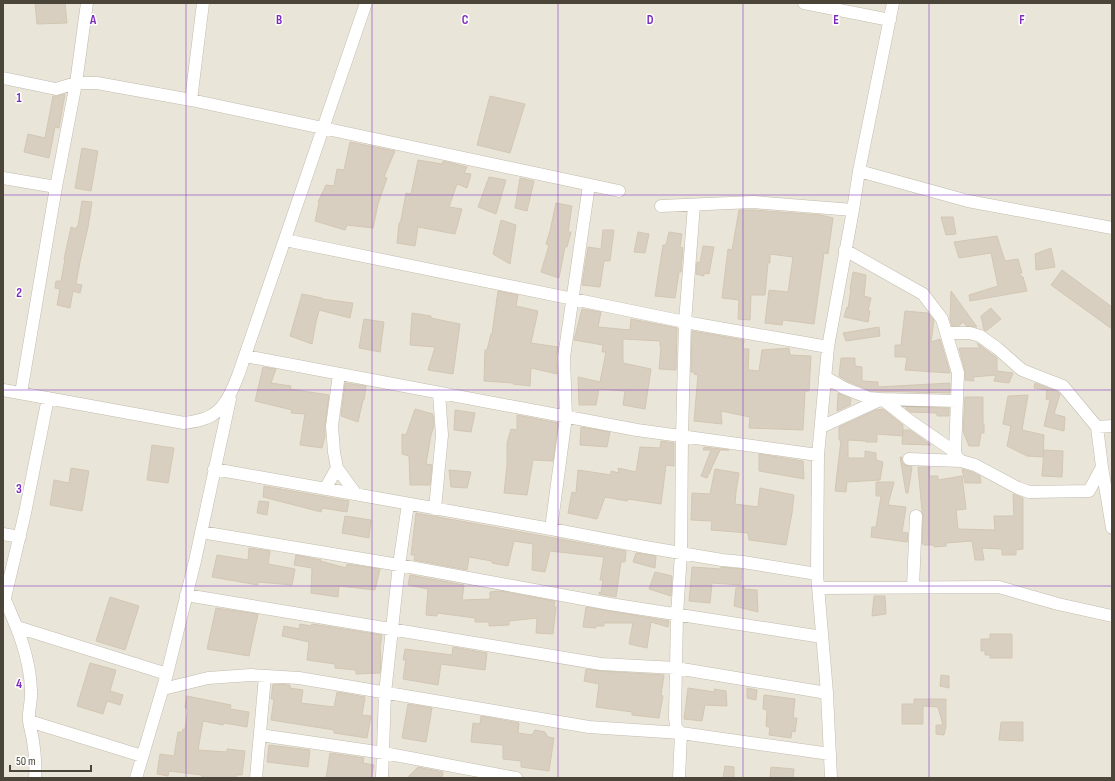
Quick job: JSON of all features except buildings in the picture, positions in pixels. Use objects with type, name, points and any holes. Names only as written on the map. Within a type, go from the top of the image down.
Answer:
[{"type":"street","points":[[21,393],[56,187],[76,83],[87,3]]},
{"type":"street","points":[[191,100],[203,3]]},
{"type":"street","points":[[136,778],[167,674],[201,532],[231,394],[366,3]]},
{"type":"street","points":[[804,3],[890,20]]},
{"type":"street","points":[[830,778],[827,693],[817,574],[818,455],[828,347],[859,171],[893,3]]},
{"type":"street","points":[[3,78],[56,89],[76,83],[97,83],[191,100],[619,191]]},
{"type":"street","points":[[859,171],[968,201],[1112,228]]},
{"type":"street","points":[[3,178],[56,187]]},
{"type":"street","points":[[551,529],[566,417],[564,357],[589,185]]},
{"type":"street","points":[[662,206],[753,202],[852,210]]},
{"type":"street","points":[[679,778],[681,733],[676,728],[675,717],[677,615],[681,553],[685,322],[694,205]]},
{"type":"street","points":[[285,240],[572,300],[685,322],[828,347]]},
{"type":"street","points":[[845,250],[923,294],[942,319],[958,373],[958,456]]},
{"type":"street","points":[[947,332],[970,333],[980,336],[997,348],[1022,370],[1063,386],[1097,427],[1112,528]]},
{"type":"street","points":[[245,356],[566,417],[682,436],[818,455]]},
{"type":"street","points":[[340,374],[332,426],[334,452],[337,468],[356,494]]},
{"type":"street","points":[[825,377],[844,388],[868,398],[957,401]]},
{"type":"street","points":[[3,390],[184,423],[206,418],[218,411],[231,394]]},
{"type":"street","points":[[435,509],[442,435],[439,393]]},
{"type":"street","points":[[35,778],[36,766],[29,721],[32,692],[30,667],[17,627],[4,602],[20,537],[48,398]]},
{"type":"street","points":[[821,427],[882,399]]},
{"type":"street","points":[[882,399],[958,456],[1018,488],[1029,492],[1089,491],[1102,467]]},
{"type":"street","points":[[1097,427],[1112,426]]},
{"type":"street","points":[[909,459],[958,456]]},
{"type":"street","points":[[325,489],[337,468]]},
{"type":"street","points":[[214,469],[551,529],[645,548],[817,574]]},
{"type":"street","points":[[382,778],[385,693],[408,504]]},
{"type":"street","points":[[913,587],[916,516]]},
{"type":"street","points":[[201,532],[400,565],[610,604],[822,637]]},
{"type":"street","points":[[3,534],[20,537]]},
{"type":"street","points":[[818,588],[998,587],[1058,604],[1112,616]]},
{"type":"street","points":[[186,595],[600,664],[676,668],[827,693]]},
{"type":"street","points":[[17,627],[167,674]]},
{"type":"street","points":[[163,689],[208,678],[251,675],[300,678],[589,727],[681,733],[830,754]]},
{"type":"street","points":[[256,778],[265,676]]},
{"type":"street","points":[[29,721],[142,756]]},
{"type":"street","points":[[260,735],[384,753],[516,778]]},
{"type":"shaded area","points":[[3,3],[1112,3],[1112,778],[3,778]]}]
